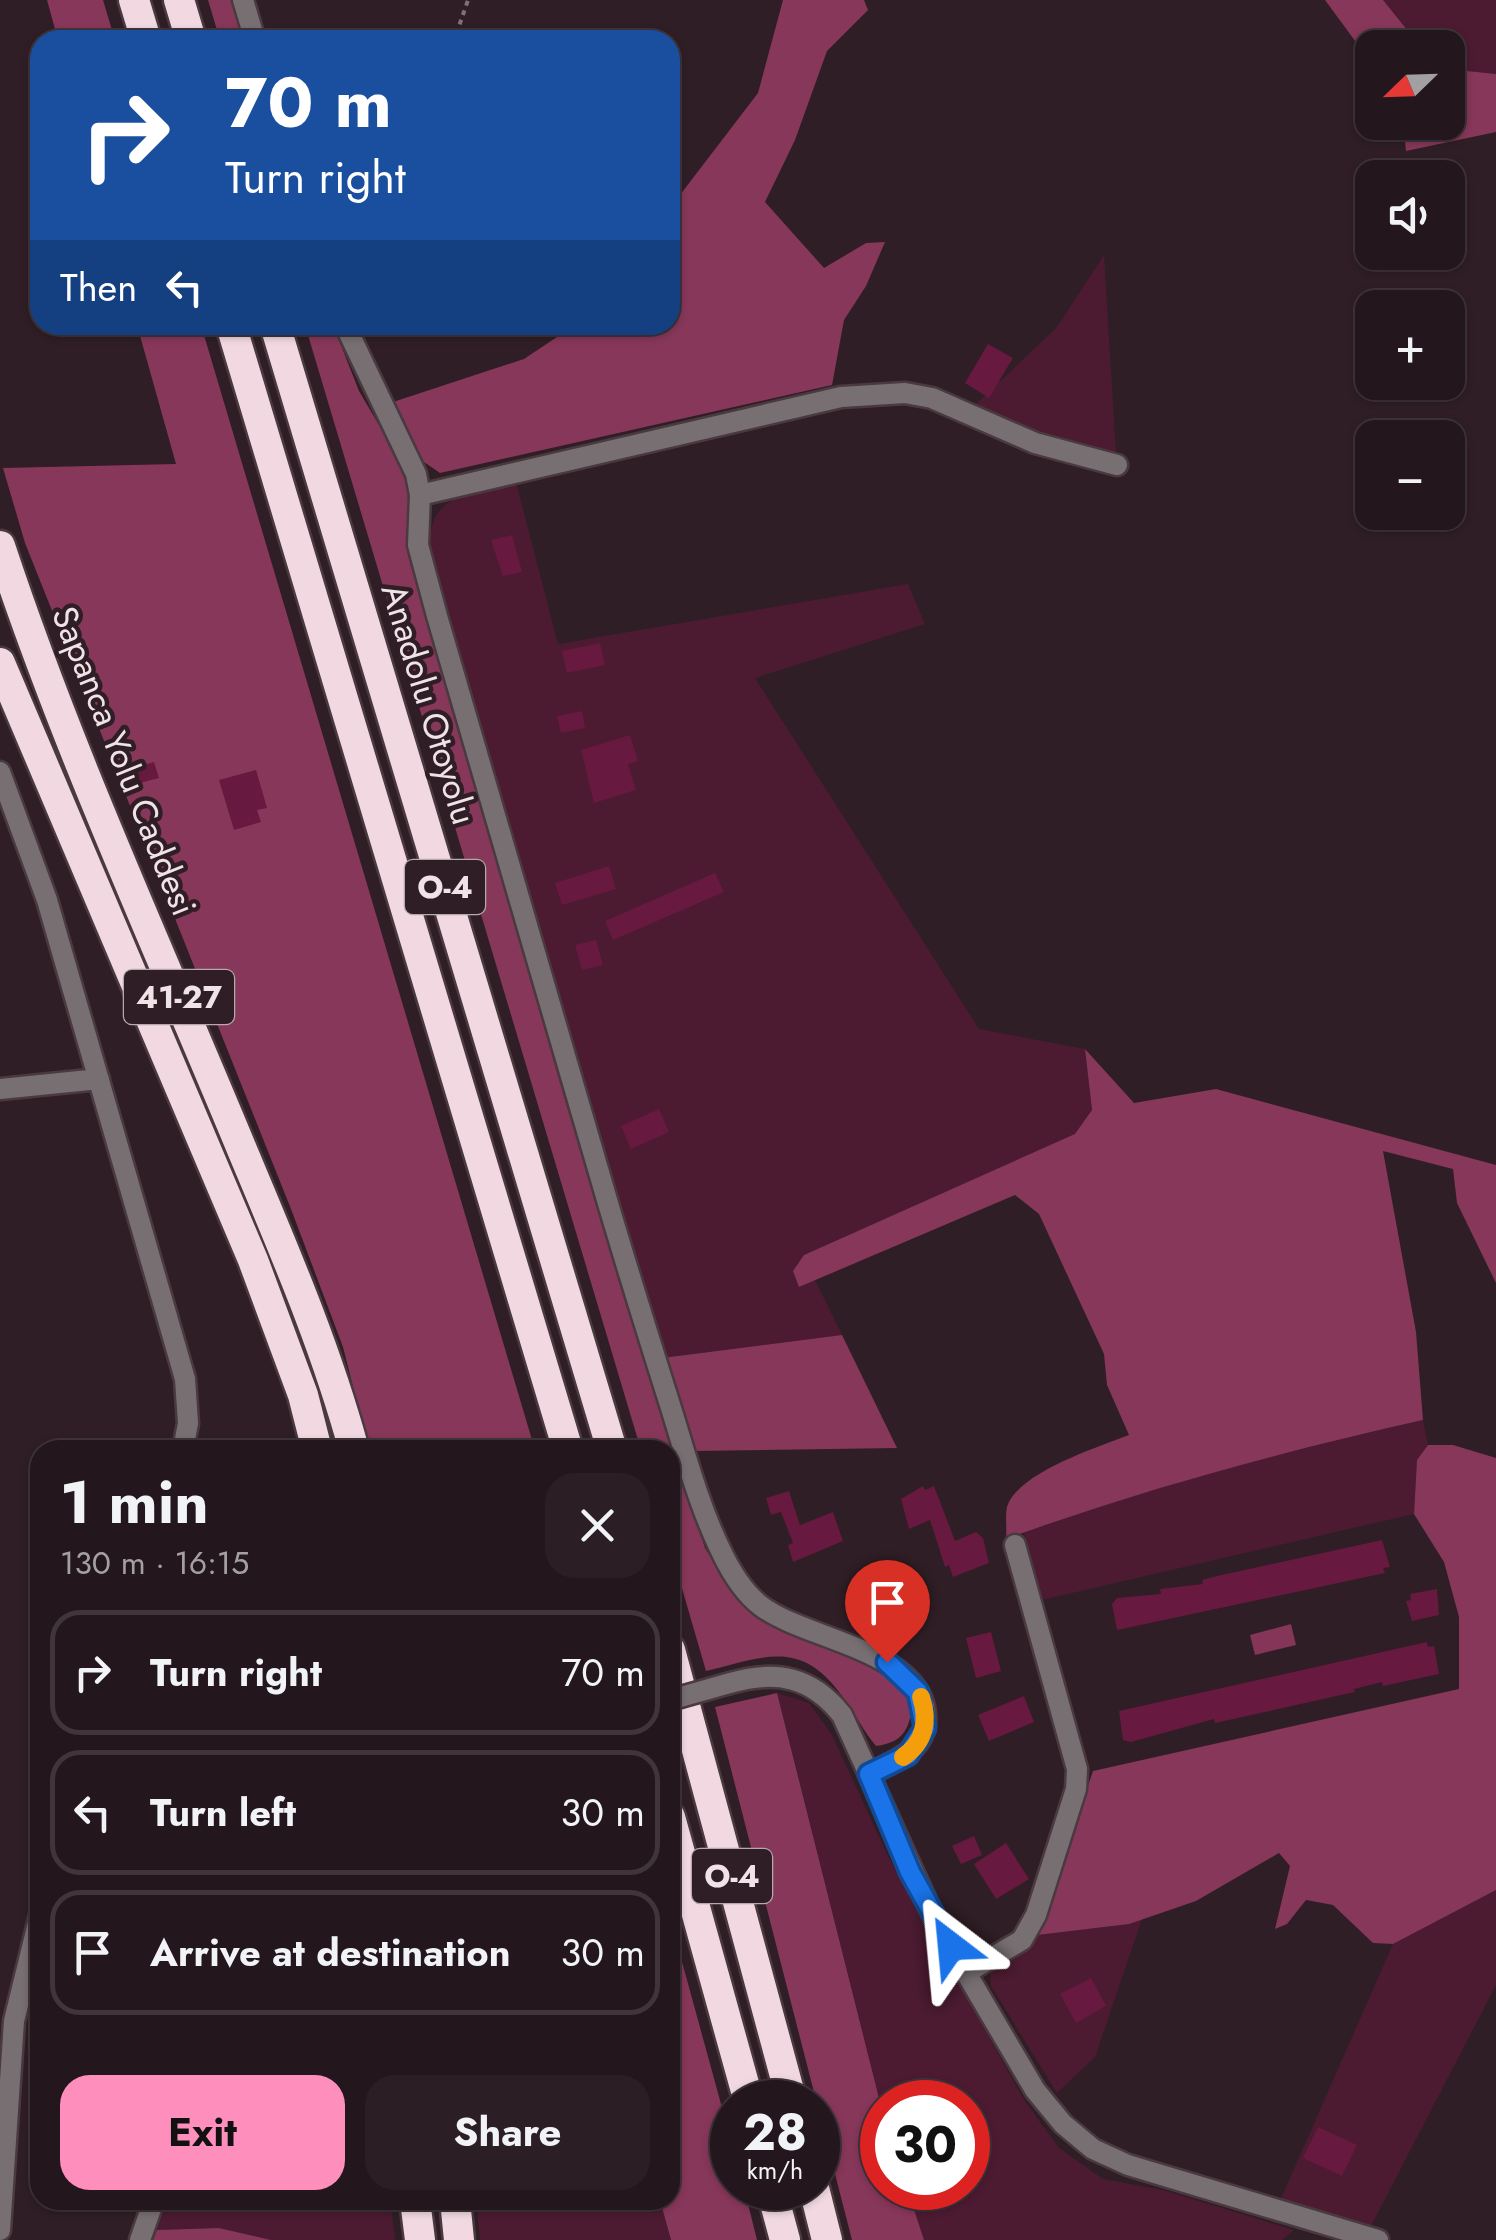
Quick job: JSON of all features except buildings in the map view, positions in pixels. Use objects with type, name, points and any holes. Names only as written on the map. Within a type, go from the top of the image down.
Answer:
[{"type":"highway","points":[[134,0],[143,30]]},
{"type":"highway","points":[[179,0],[188,30]]},
{"type":"highway","name":"O-4","points":[[234,335],[565,1440]]},
{"type":"highway","name":"Anadolu Otoyolu","points":[[278,335],[609,1440]]},
{"type":"highway","name":"Sapanca Yolu Caddesi","points":[[0,546],[76,748],[328,1361],[351,1440]]},
{"type":"highway","points":[[0,663],[254,1260],[303,1395],[314,1440]]},
{"type":"highway","name":"O-4","points":[[680,1687],[786,2080]]},
{"type":"highway","name":"O-4","points":[[680,1853],[743,2080]]},
{"type":"highway","points":[[416,2210],[420,2240]]},
{"type":"highway","points":[[455,2210],[459,2240]]},
{"type":"highway","points":[[777,2210],[785,2240]]},
{"type":"highway","points":[[820,2210],[827,2240]]},
{"type":"street","points":[[242,0],[252,30]]},
{"type":"street","points":[[348,335],[380,407],[405,447],[420,494],[418,545],[437,616],[621,1250],[711,1529],[738,1580],[758,1604],[786,1621],[887,1662],[913,1683],[923,1701],[926,1714],[921,1740],[908,1755],[869,1774]]},
{"type":"street","points":[[420,494],[841,397],[876,393],[932,398],[1035,444],[1117,465]]},
{"type":"street","points":[[0,772],[47,900],[185,1379],[188,1423],[185,1440]]},
{"type":"street","points":[[0,1089],[99,1079]]},
{"type":"street","points":[[966,1973],[1022,1940],[1036,1915],[1076,1789],[1077,1769],[1016,1544]]},
{"type":"street","points":[[680,1697],[771,1675],[808,1684],[842,1714],[910,1872],[966,1973],[1036,2090],[1063,2124],[1093,2149],[1172,2180],[1378,2240]]},
{"type":"street","points":[[0,2230],[14,2021],[30,1956]]},
{"type":"street","points":[[140,2240],[150,2210]]},
{"type":"path","points":[[458,30],[468,0]]},
{"type":"shaded area","points":[[47,0],[103,0],[112,30],[55,30]]},
{"type":"shaded area","points":[[208,0],[231,0],[240,30],[217,30]]},
{"type":"shaded area","points":[[783,0],[864,0],[868,10],[827,51],[795,140],[765,202],[824,268],[866,243],[885,242],[866,286],[844,320],[832,385],[440,473],[421,460],[390,403],[524,359],[560,335],[680,335],[680,195],[758,93]]},
{"type":"shaded area","points":[[1325,0],[1383,0],[1407,30],[1355,30],[1355,41]]},
{"type":"shaded area","points":[[1383,0],[1496,0],[1496,74],[1465,71],[1465,30],[1407,30]]},
{"type":"shaded area","points":[[1465,71],[1496,74],[1496,132],[1465,139]]},
{"type":"shaded area","points":[[1405,140],[1458,140],[1406,151]]},
{"type":"shaded area","points":[[1104,255],[1116,454],[1037,433],[972,408],[1057,327]]},
{"type":"shaded area","points":[[140,335],[204,335],[532,1440],[366,1440],[343,1347],[25,543],[3,468],[176,464]]},
{"type":"shaded area","points":[[308,335],[337,335],[359,391],[402,464],[409,495],[408,555],[568,1110],[671,1440],[638,1440]]},
{"type":"shaded area","points":[[516,482],[558,644],[908,584],[925,624],[755,678],[979,1029],[1085,1049],[1092,1110],[1076,1134],[804,1255],[799,1286],[815,1280],[842,1335],[662,1358],[432,571],[432,528],[446,504]]},
{"type":"shaded area","points":[[1085,1049],[1134,1103],[1216,1089],[1496,1165],[1496,1283],[1457,1203],[1453,1169],[1383,1151],[1416,1332],[1423,1420],[1213,1473],[1006,1539],[1007,1507],[1026,1483],[1079,1454],[1129,1435],[1107,1385],[1104,1354],[1039,1214],[1015,1195],[799,1287],[793,1271],[804,1255],[1075,1134],[1092,1110]]},
{"type":"shaded area","points":[[842,1335],[897,1448],[693,1451],[662,1358]]},
{"type":"shaded area","points":[[1423,1420],[1428,1445],[1417,1460],[1414,1514],[1042,1600],[1024,1533],[1222,1470]]},
{"type":"shaded area","points":[[1428,1445],[1453,1445],[1496,1458],[1496,1890],[1393,1944],[1373,1943],[1333,1905],[1306,1900],[1287,1924],[1275,1929],[1290,1866],[1279,1853],[1196,1901],[1129,1924],[1037,1935],[1093,1771],[1459,1689],[1459,1617],[1444,1562],[1414,1514],[1417,1460]]},
{"type":"shaded area","points":[[680,1468],[705,1548],[736,1597],[761,1620],[858,1658],[883,1672],[901,1687],[910,1706],[907,1727],[890,1743],[876,1746],[830,1681],[799,1660],[767,1657],[706,1671],[680,1581]]},
{"type":"shaded area","points":[[1291,1624],[1296,1645],[1255,1655],[1250,1635]]},
{"type":"shaded area","points":[[777,1693],[809,1703],[832,1735],[888,1856],[1024,2100],[1059,2148],[1103,2179],[1163,2190],[1294,2230],[1282,2240],[924,2240],[914,2210],[990,2210],[990,2080],[874,2080]]},
{"type":"shaded area","points":[[777,1693],[874,2080],[860,2080],[860,2210],[914,2210],[924,2240],[852,2240],[840,2193],[840,2080],[811,2080],[715,1707]]},
{"type":"shaded area","points":[[1496,1890],[1496,1985],[1371,2226],[1279,2203],[1393,1944]]},
{"type":"shaded area","points":[[1142,1919],[1095,2057],[1057,2093],[991,1986],[990,1973],[1020,1954],[1037,1935]]},
{"type":"shaded area","points":[[680,1954],[714,2080],[710,2080],[710,2210],[750,2210],[757,2240],[671,2240],[663,2210],[680,2210]]},
{"type":"shaded area","points":[[164,2210],[391,2210],[395,2240],[271,2240],[219,2228],[157,2230]]},
{"type":"shaded area","points":[[477,2210],[663,2210],[671,2240],[480,2240]]},
{"type":"shaded area","points":[[219,2228],[271,2240],[153,2240],[157,2230]]},
{"type":"slow traffic","points":[[903,1757],[921,1740],[925,1728],[921,1697]]},
{"type":"route","points":[[887,1662],[913,1683],[923,1701],[925,1728],[921,1740],[908,1755],[869,1774],[910,1872],[951,1946]]}]
